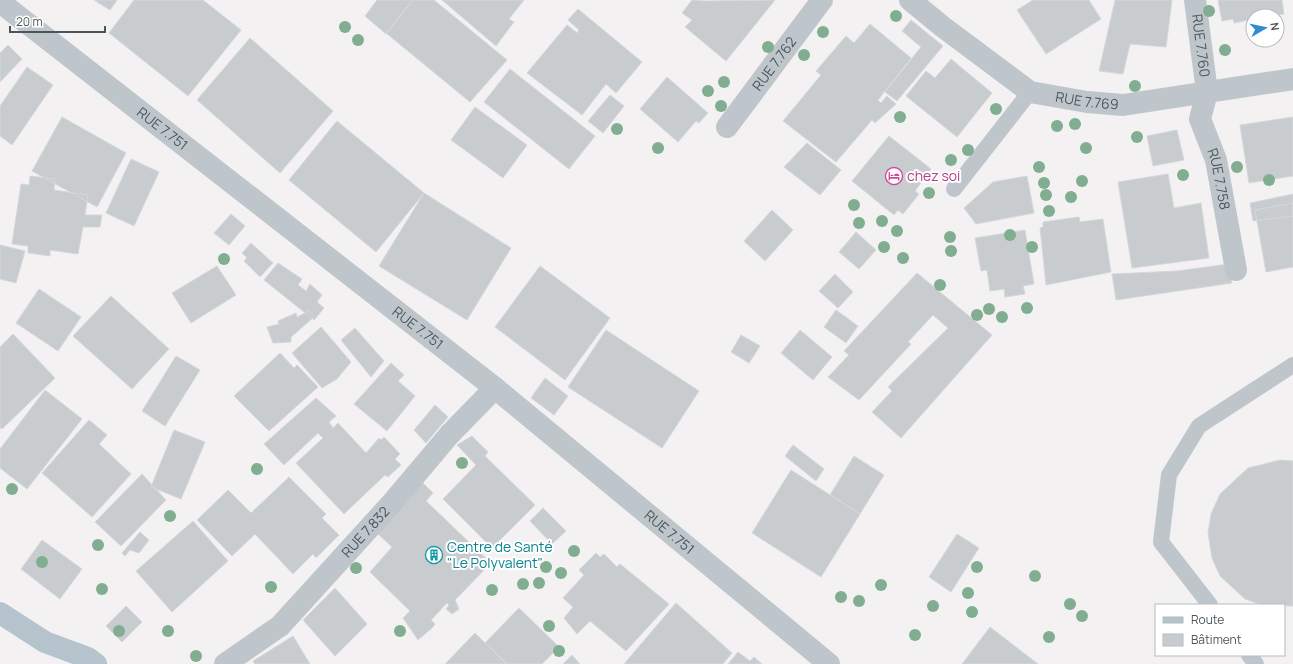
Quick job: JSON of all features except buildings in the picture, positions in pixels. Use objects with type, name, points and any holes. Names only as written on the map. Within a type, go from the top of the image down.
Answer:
[{"type":"main road","points":[[0,613],[45,642],[88,658],[96,664]]},
{"type":"street","name":"RUE 7.762","points":[[727,127],[822,0]]},
{"type":"street","name":"RUE 7.769","points":[[910,0],[943,27],[1030,92],[1087,102],[1123,105],[1293,79]]},
{"type":"street","name":"RUE 7.760","points":[[1196,0],[1207,92]]},
{"type":"street","name":"RUE 7.751","points":[[0,2],[495,388],[829,664]]},
{"type":"street","name":"RUE 7.758","points":[[1207,92],[1200,119],[1216,160],[1236,270]]},
{"type":"street","name":"RUE 7.832","points":[[225,664],[280,626],[391,504],[450,434],[495,388]]},
{"type":"lane","points":[[954,189],[1030,92]]},
{"type":"lane","points":[[1209,604],[1161,542],[1169,475],[1199,426],[1293,365]]},
{"type":"lane","points":[[1250,656],[1256,664]]},
{"type":"place","name":"chez soi","points":[[894,176]]},
{"type":"place","name":"Centre de Santé \"Le Polyvalent\"","points":[[434,555]]}]
